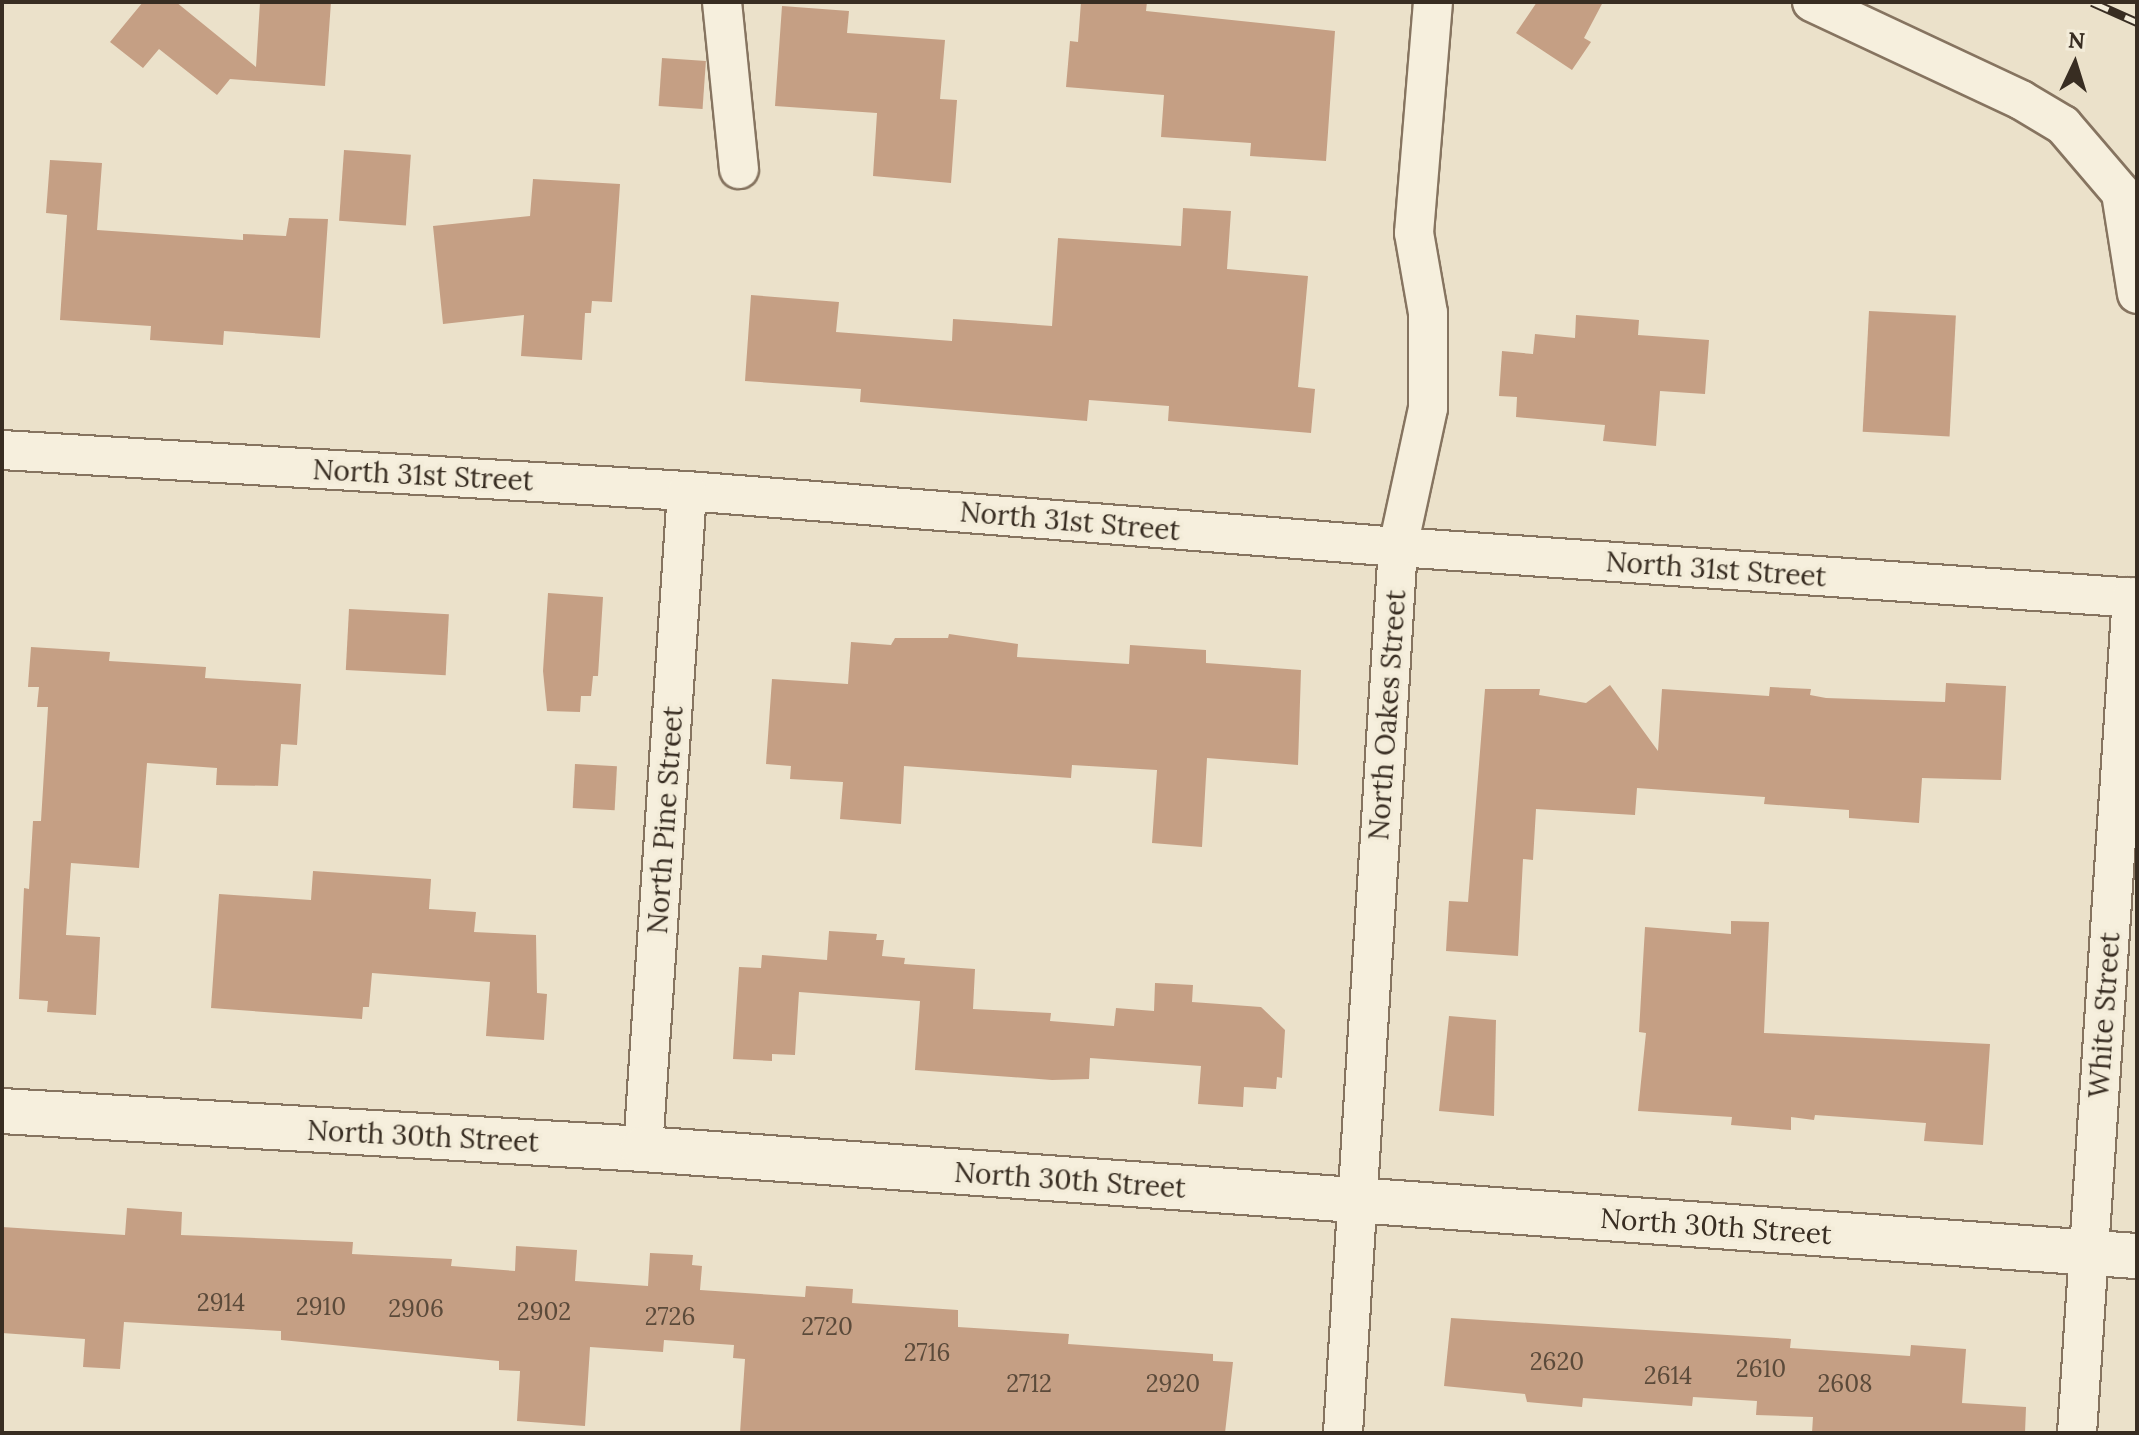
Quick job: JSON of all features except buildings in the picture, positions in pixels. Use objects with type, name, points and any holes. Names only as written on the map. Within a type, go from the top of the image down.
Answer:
[{"type":"main road","name":"North 30th Street","points":[[2,1111],[643,1149],[2137,1256]]},
{"type":"street","points":[[722,2],[739,169]]},
{"type":"street","name":"North Oakes Street","points":[[1343,1433],[1398,547],[1428,408],[1428,313],[1414,233],[1433,2]]},
{"type":"street","points":[[1812,2],[2021,100],[2063,125],[2121,193],[2137,294]]},
{"type":"street","name":"North 31st Street","points":[[2,450],[687,491],[1398,547],[2134,598]]},
{"type":"street","name":"North Pine Street","points":[[643,1149],[687,491]]},
{"type":"street","name":"White Street","points":[[2077,1433],[2134,598]]},
{"type":"railway","points":[[2092,2],[2137,22]]}]
